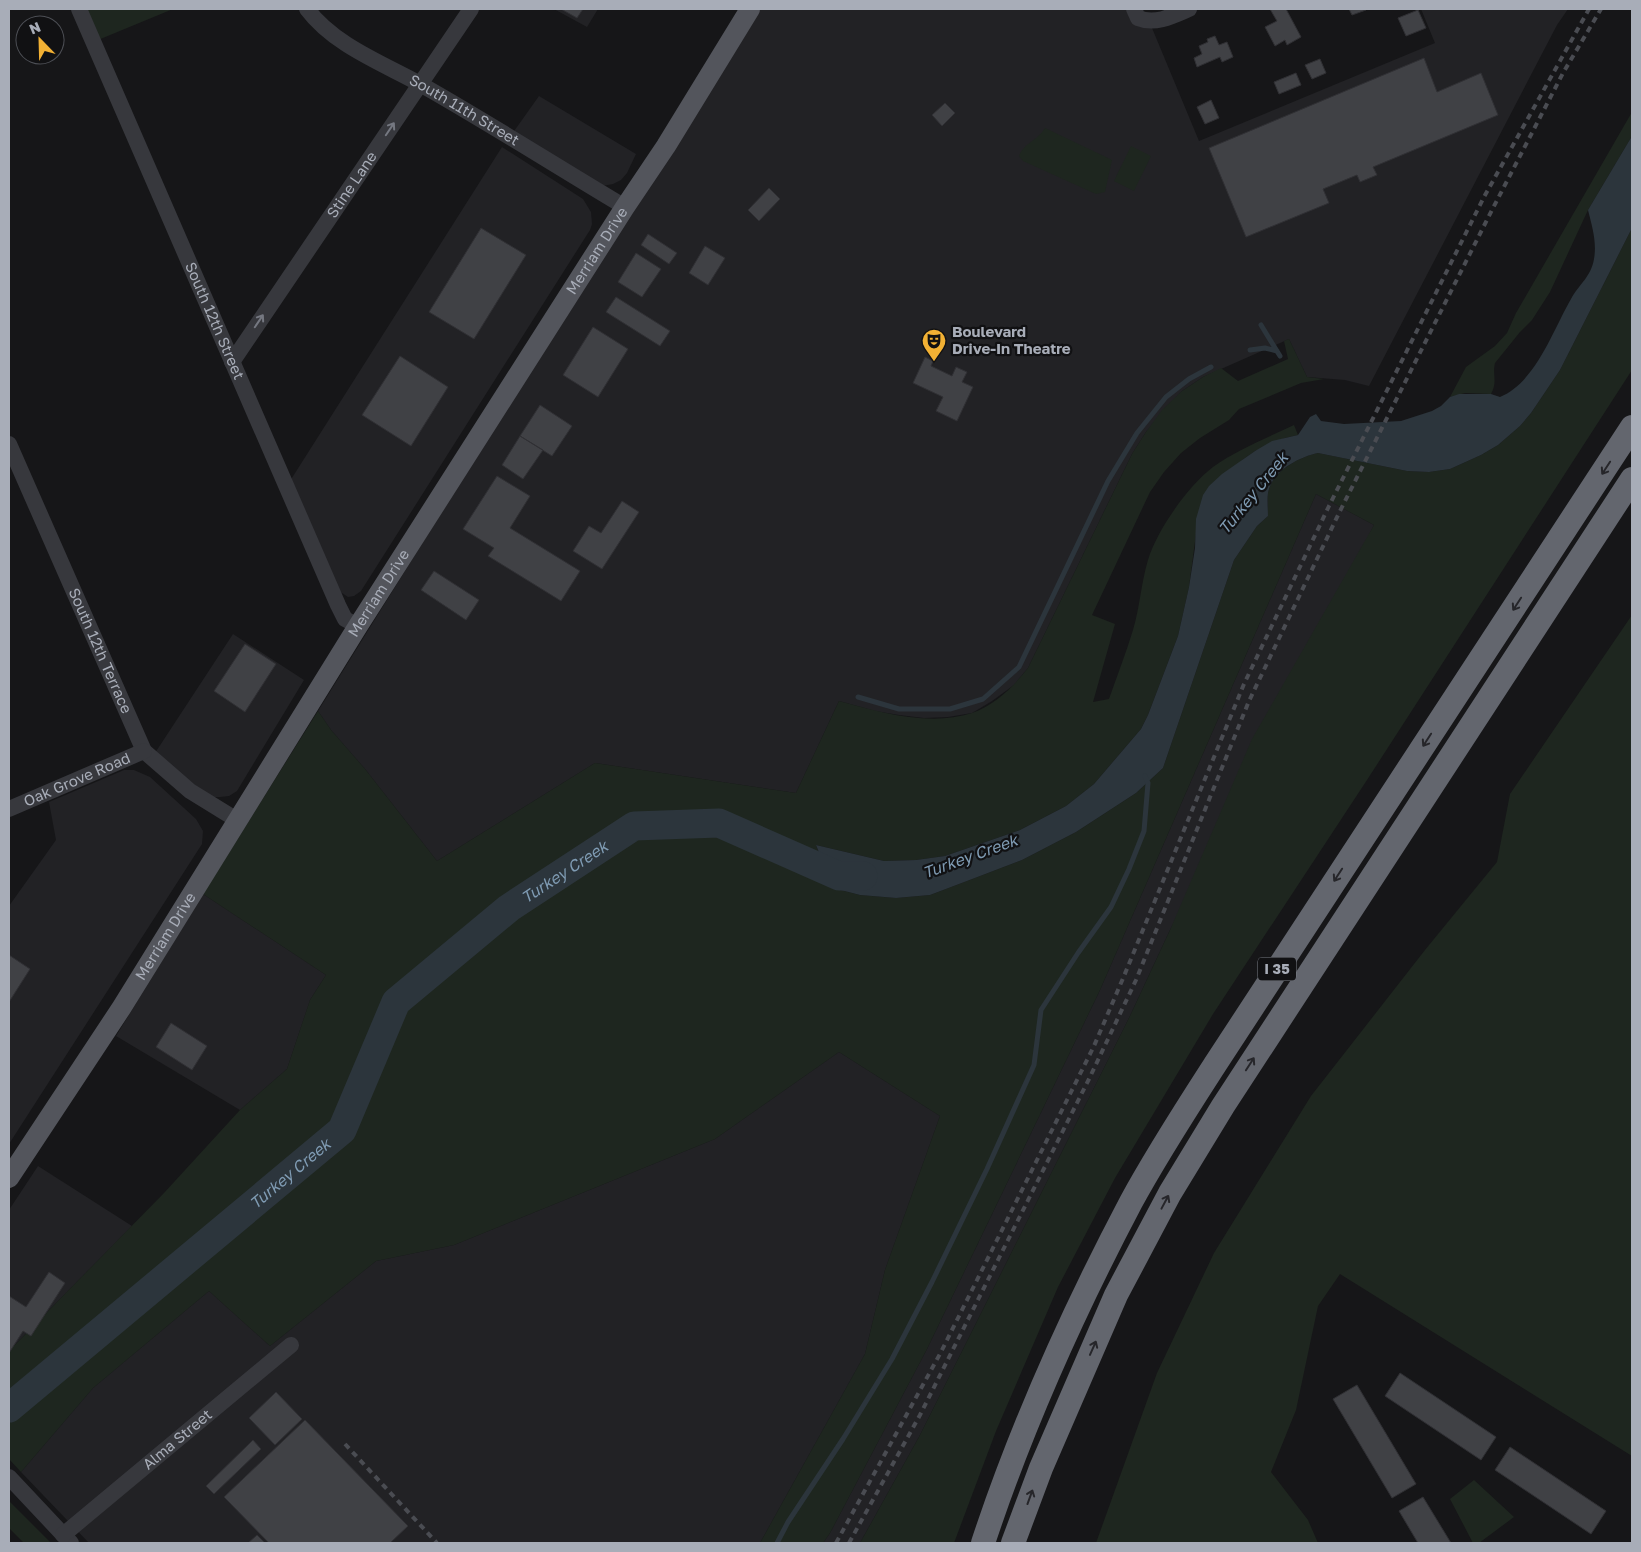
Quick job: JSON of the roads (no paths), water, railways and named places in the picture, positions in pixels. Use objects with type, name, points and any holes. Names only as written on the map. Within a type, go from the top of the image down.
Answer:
[{"type":"highway","name":"I 35","points":[[983,1543],[1040,1390],[1132,1202],[1169,1137],[1221,1054],[1632,427]]},
{"type":"highway","name":"I 35","points":[[1013,1543],[1041,1468],[1116,1295],[1170,1193],[1223,1106],[1632,479]]},
{"type":"main road","name":"Merriam Drive","points":[[9,1178],[122,1007],[358,626],[625,207],[666,146],[750,9]]},
{"type":"street","name":"South 12th Street","points":[[79,9],[338,605],[345,620],[358,626]]},
{"type":"street","name":"South 11th Street","points":[[307,9],[332,34],[371,59],[420,84],[625,207]]},
{"type":"street","name":"Stine Lane","points":[[232,362],[471,9]]},
{"type":"street","points":[[1134,9],[1138,18],[1146,21],[1158,20],[1189,9]]},
{"type":"street","name":"South 12th Terrace","points":[[9,444],[144,752],[190,791],[238,820]]},
{"type":"street","name":"Oak Grove Road","points":[[9,809],[144,752]]},
{"type":"street","name":"Alma Street","points":[[67,1539],[291,1345]]},
{"type":"street","points":[[9,1477],[67,1539]]},
{"type":"water","points":[[1632,136],[1632,228],[1560,370],[1531,413],[1520,426],[1498,445],[1450,469],[1429,472],[1407,471],[1318,453],[1287,466],[1271,485],[1268,493],[1268,516],[1257,526],[1234,560],[1163,768],[1136,793],[1076,832],[1022,860],[930,895],[896,898],[860,895],[833,888],[816,845],[884,861],[916,860],[945,856],[1020,830],[1066,806],[1094,784],[1141,729],[1148,715],[1178,636],[1189,587],[1195,548],[1196,519],[1203,495],[1209,486],[1222,474],[1272,441],[1298,435],[1310,417],[1316,414],[1321,421],[1344,424],[1401,421],[1432,411],[1441,406],[1450,397],[1459,394],[1491,394],[1500,397],[1513,390],[1524,380],[1534,368],[1574,294],[1588,276],[1594,259],[1595,246],[1588,210]]},
{"type":"waterway","points":[[1261,325],[1280,356]]},
{"type":"waterway","points":[[1250,350],[1265,348],[1277,351]]},
{"type":"waterway","points":[[858,697],[899,709],[950,709],[983,699],[1019,667],[1108,481],[1137,433],[1166,397],[1189,379],[1211,367]]},
{"type":"waterway","points":[[777,1543],[788,1522],[843,1439],[892,1359],[987,1169],[1034,1065],[1041,1010],[1111,907],[1129,869],[1144,831],[1148,783],[1145,776]]},
{"type":"waterway","name":"Turkey Creek","points":[[9,1408],[342,1130],[396,1002],[509,908],[634,826],[719,823],[839,876],[863,876]]},
{"type":"railway","points":[[836,1543],[941,1352],[1094,1046],[1244,684],[1329,506],[1484,197],[1589,9]]},
{"type":"railway","points":[[849,1543],[920,1415],[1089,1079],[1136,980],[1249,701],[1339,513],[1563,73],[1601,9]]},
{"type":"railway","points":[[345,1444],[437,1543]]},
{"type":"place","name":"Boulevard Drive-In Theatre","points":[[934,362]]}]
